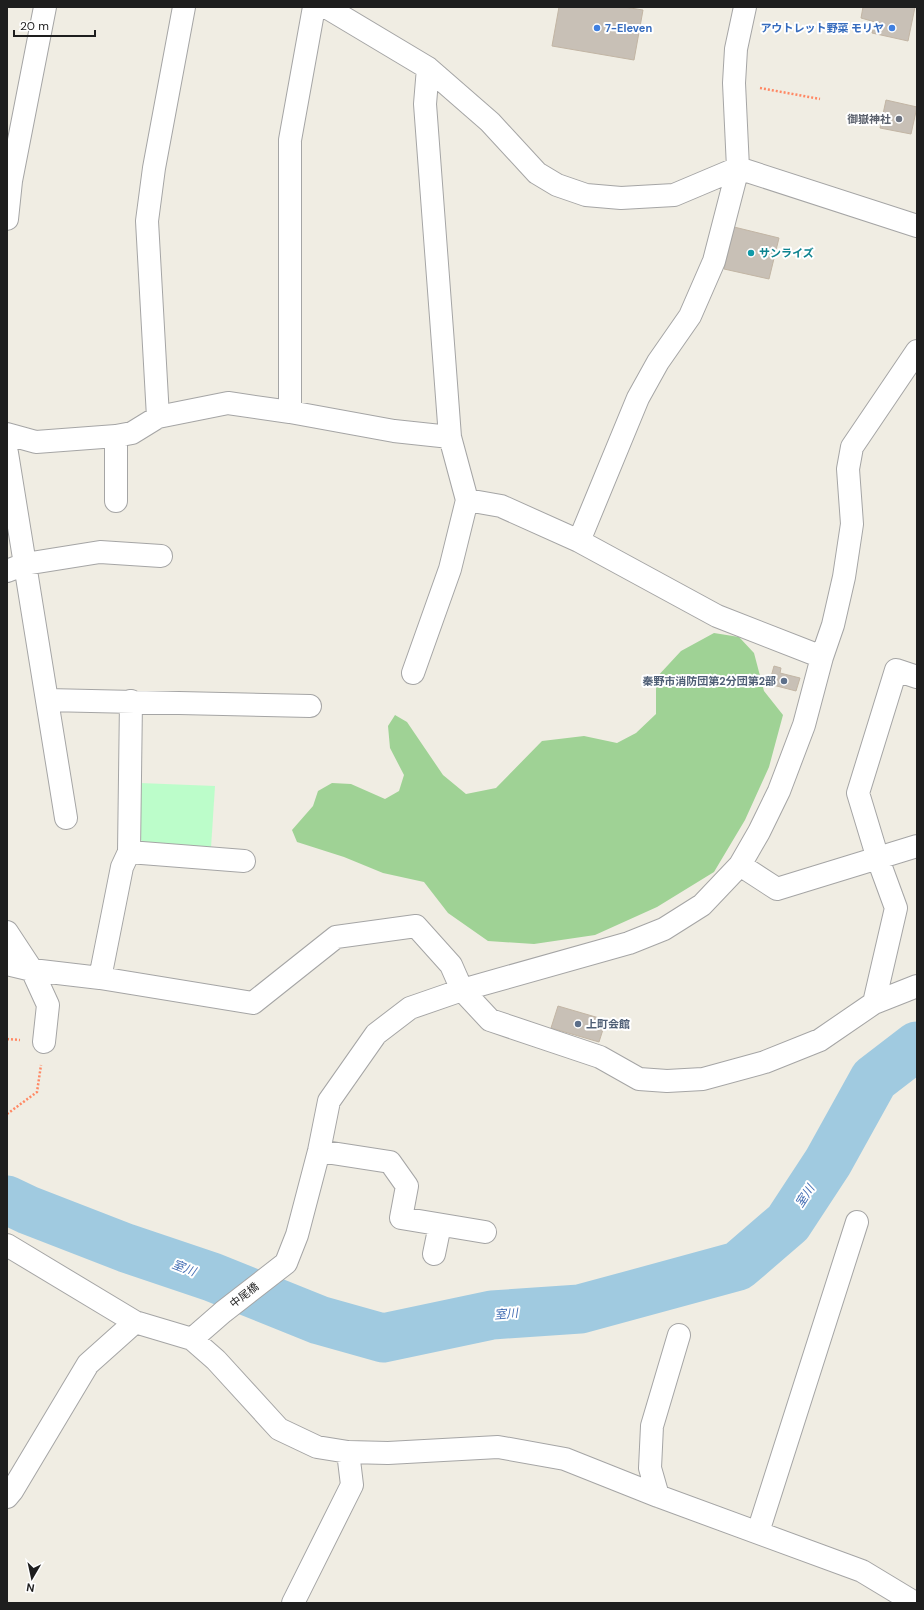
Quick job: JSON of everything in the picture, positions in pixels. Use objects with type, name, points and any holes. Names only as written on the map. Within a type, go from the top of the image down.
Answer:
[{"type":"street","points":[[7,218],[11,181],[45,7]]},
{"type":"street","points":[[158,417],[147,221],[154,168],[184,7]]},
{"type":"street","points":[[290,412],[290,140],[314,7]]},
{"type":"street","points":[[326,7],[428,68],[490,122],[536,173],[557,185],[586,195],[621,198],[674,195],[738,168],[917,226]]},
{"type":"street","points":[[579,541],[638,398],[658,362],[690,316],[714,261],[738,168],[734,83],[736,49],[745,7]]},
{"type":"street","points":[[413,673],[450,569],[467,500],[450,437],[425,104],[428,68]]},
{"type":"street","name":"中尾橋","points":[[192,1339],[223,1312],[286,1263],[298,1235],[319,1151],[329,1101],[376,1034],[410,1008],[462,990],[629,943],[664,929],[702,905],[740,865],[759,832],[779,791],[804,725],[822,657],[833,625],[844,577],[852,524],[848,469],[852,447],[917,351]]},
{"type":"street","points":[[7,434],[36,442],[116,436],[132,433],[158,417],[228,403],[290,412],[394,431],[450,437]]},
{"type":"street","points":[[116,436],[116,501]]},
{"type":"street","points":[[7,454],[16,568],[47,700],[66,818]]},
{"type":"street","points":[[467,500],[500,506],[579,541],[717,616],[822,657]]},
{"type":"street","points":[[16,568],[100,552],[161,556]]},
{"type":"street","points":[[874,1003],[896,908],[878,859],[858,793],[896,670],[917,677]]},
{"type":"street","points":[[47,700],[310,706]]},
{"type":"street","points":[[100,978],[122,867],[129,852],[131,701]]},
{"type":"street","points":[[740,865],[777,889],[917,846]]},
{"type":"street","points":[[129,852],[244,861]]},
{"type":"street","points":[[7,964],[32,970],[100,978],[253,1003],[336,937],[416,926],[450,965],[462,990],[490,1020],[600,1056],[639,1079],[667,1081],[703,1079],[765,1062],[820,1040],[874,1003],[917,986]]},
{"type":"street","points":[[7,932],[32,970],[48,1005],[44,1042]]},
{"type":"street","points":[[319,1151],[390,1162],[407,1186],[402,1218],[485,1232]]},
{"type":"street","points":[[758,1532],[857,1222]]},
{"type":"street","points":[[434,1254],[440,1225]]},
{"type":"street","points":[[7,1245],[135,1322],[192,1339],[216,1360],[280,1429],[317,1448],[348,1452],[388,1453],[498,1446],[565,1459],[658,1496],[862,1571],[908,1601]]},
{"type":"street","points":[[7,1497],[12,1492],[88,1364],[135,1322]]},
{"type":"street","points":[[658,1496],[650,1468],[652,1426],[679,1335]]},
{"type":"street","points":[[293,1603],[352,1485],[348,1452]]},
{"type":"path","points":[[734,83],[820,99]]},
{"type":"path","points":[[7,1114],[37,1092]]},
{"type":"green space","points":[[714,633],[739,637],[754,653],[764,691],[783,715],[769,767],[745,820],[714,872],[657,907],[595,935],[534,944],[488,941],[448,913],[424,882],[383,873],[344,857],[297,842],[292,830],[313,806],[318,791],[332,783],[351,784],[385,799],[399,791],[404,775],[390,748],[388,726],[395,715],[407,722],[443,775],[466,794],[496,788],[542,741],[584,736],[617,743],[636,733],[656,714],[656,678],[681,651]]},
{"type":"green space","points":[[140,783],[215,786],[211,848],[144,844],[137,834]]},
{"type":"building","name":"7-Eleven","points":[[559,7],[624,7],[643,10],[634,60],[552,46]]},
{"type":"building","name":"アウトレット野菜 モリヤ","points":[[863,7],[915,7],[908,41],[872,33],[875,22],[861,18]]},
{"type":"building","name":"御嶽神社","points":[[886,100],[917,107],[911,134],[880,128]]},
{"type":"building","name":"サンライズ","points":[[734,227],[779,238],[769,279],[724,269]]},
{"type":"building","name":"秦野市消防団第2分団第2部","points":[[774,666],[781,668],[780,673],[800,678],[796,691],[769,684]]},
{"type":"building","name":"上町会館","points":[[558,1006],[606,1020],[599,1042],[551,1028]]},
{"type":"waterway","name":"室川","points":[[7,1200],[28,1210],[126,1248],[212,1277],[319,1320],[383,1338],[492,1315],[580,1309],[738,1266],[788,1223],[828,1162],[874,1079],[917,1046]]},
{"type":"place","name":"7-Eleven","points":[[597,28]]},
{"type":"place","name":"アウトレット野菜 モリヤ","points":[[892,28]]},
{"type":"place","name":"御嶽神社","points":[[899,119]]},
{"type":"place","name":"サンライズ","points":[[751,253]]},
{"type":"place","name":"秦野市消防団第2分団第2部","points":[[784,681]]},
{"type":"place","name":"上町会館","points":[[578,1024]]}]
